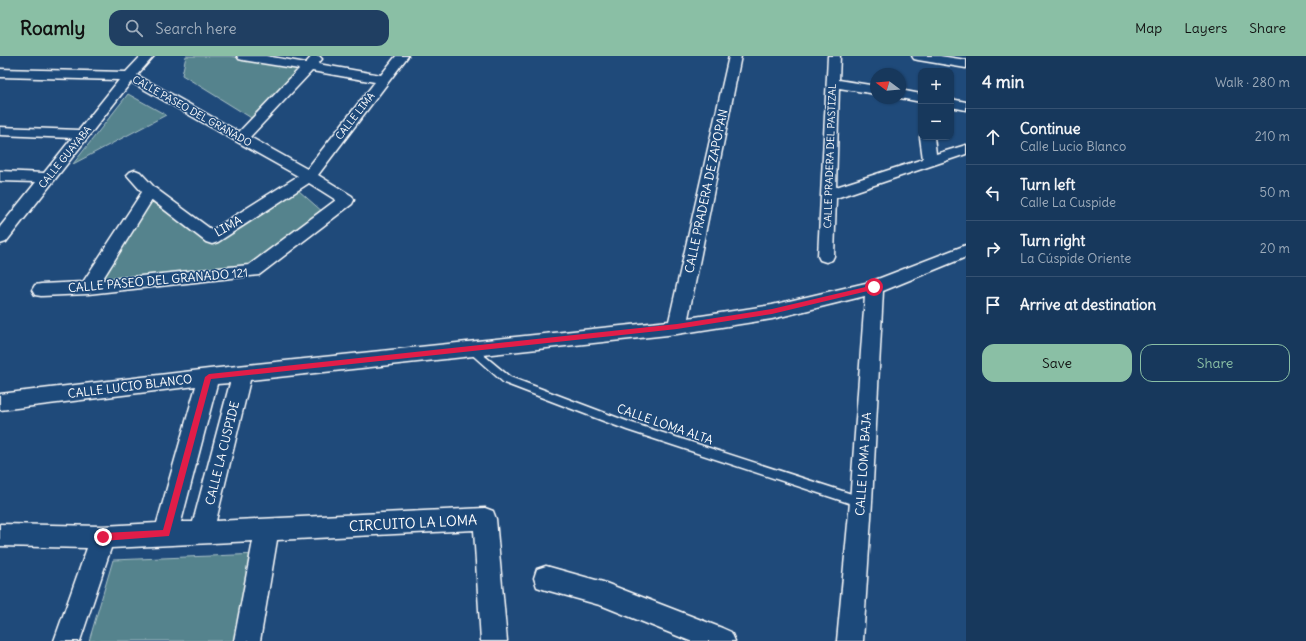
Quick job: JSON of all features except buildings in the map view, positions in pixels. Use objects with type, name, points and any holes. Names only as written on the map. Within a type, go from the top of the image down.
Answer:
[{"type":"street","name":"CALLE GUAYABA","points":[[0,238],[129,76],[148,56]]},
{"type":"street","points":[[243,56],[383,79]]},
{"type":"street","points":[[241,138],[319,56]]},
{"type":"street","name":"CALLE LIMA","points":[[309,176],[402,56]]},
{"type":"street","name":"CALLE PRADERA DE ZAPOPAN","points":[[677,327],[735,56]]},
{"type":"street","name":"CALLE PRADERA DEL PASTIZAL","points":[[826,256],[834,56]]},
{"type":"street","points":[[918,56],[966,64]]},
{"type":"street","name":"CALLE PASEO DEL GRANADO","points":[[0,73],[129,76],[309,176],[346,200]]},
{"type":"street","points":[[833,83],[870,89]]},
{"type":"street","points":[[906,95],[918,97]]},
{"type":"street","points":[[954,104],[966,106]]},
{"type":"street","points":[[0,131],[83,134]]},
{"type":"street","points":[[927,140],[930,160]]},
{"type":"street","points":[[829,195],[966,149]]},
{"type":"street","name":"LIMA","points":[[135,175],[150,191],[212,238],[309,176]]},
{"type":"street","points":[[0,176],[47,178]]},
{"type":"street","points":[[88,288],[150,191]]},
{"type":"street","name":"CALLE PASEO DEL GRANADO 121","points":[[41,290],[88,288],[253,271],[346,200]]},
{"type":"street","name":"CALLE LUCIO BLANCO","points":[[0,402],[209,377],[677,327],[772,312],[874,287],[966,251]]},
{"type":"street","name":"CALLE LOMA BAJA","points":[[850,641],[861,502],[874,287]]},
{"type":"street","name":"CALLE LA CUSPIDE","points":[[202,532],[242,374]]},
{"type":"street","points":[[166,534],[209,377]]},
{"type":"street","name":"CIRCUITO LA LOMA","points":[[267,530],[485,519],[494,641]]},
{"type":"street","points":[[0,535],[103,537],[267,530],[247,641]]},
{"type":"street","points":[[67,641],[103,537]]},
{"type":"street","points":[[546,578],[602,594],[722,641]]},
{"type":"lane","name":"CALLE LOMA ALTA","points":[[471,349],[506,380],[627,426],[861,502]]},
{"type":"green space","points":[[186,56],[230,56],[303,68],[253,119],[182,75]]},
{"type":"green space","points":[[128,94],[166,115],[73,164]]},
{"type":"green space","points":[[298,190],[324,213],[244,268],[101,281],[148,199],[210,244]]},
{"type":"green space","points":[[259,554],[243,641],[89,641],[113,560]]},
{"type":"route","points":[[103,537],[166,534],[209,377],[677,327],[772,312],[874,287]]}]
